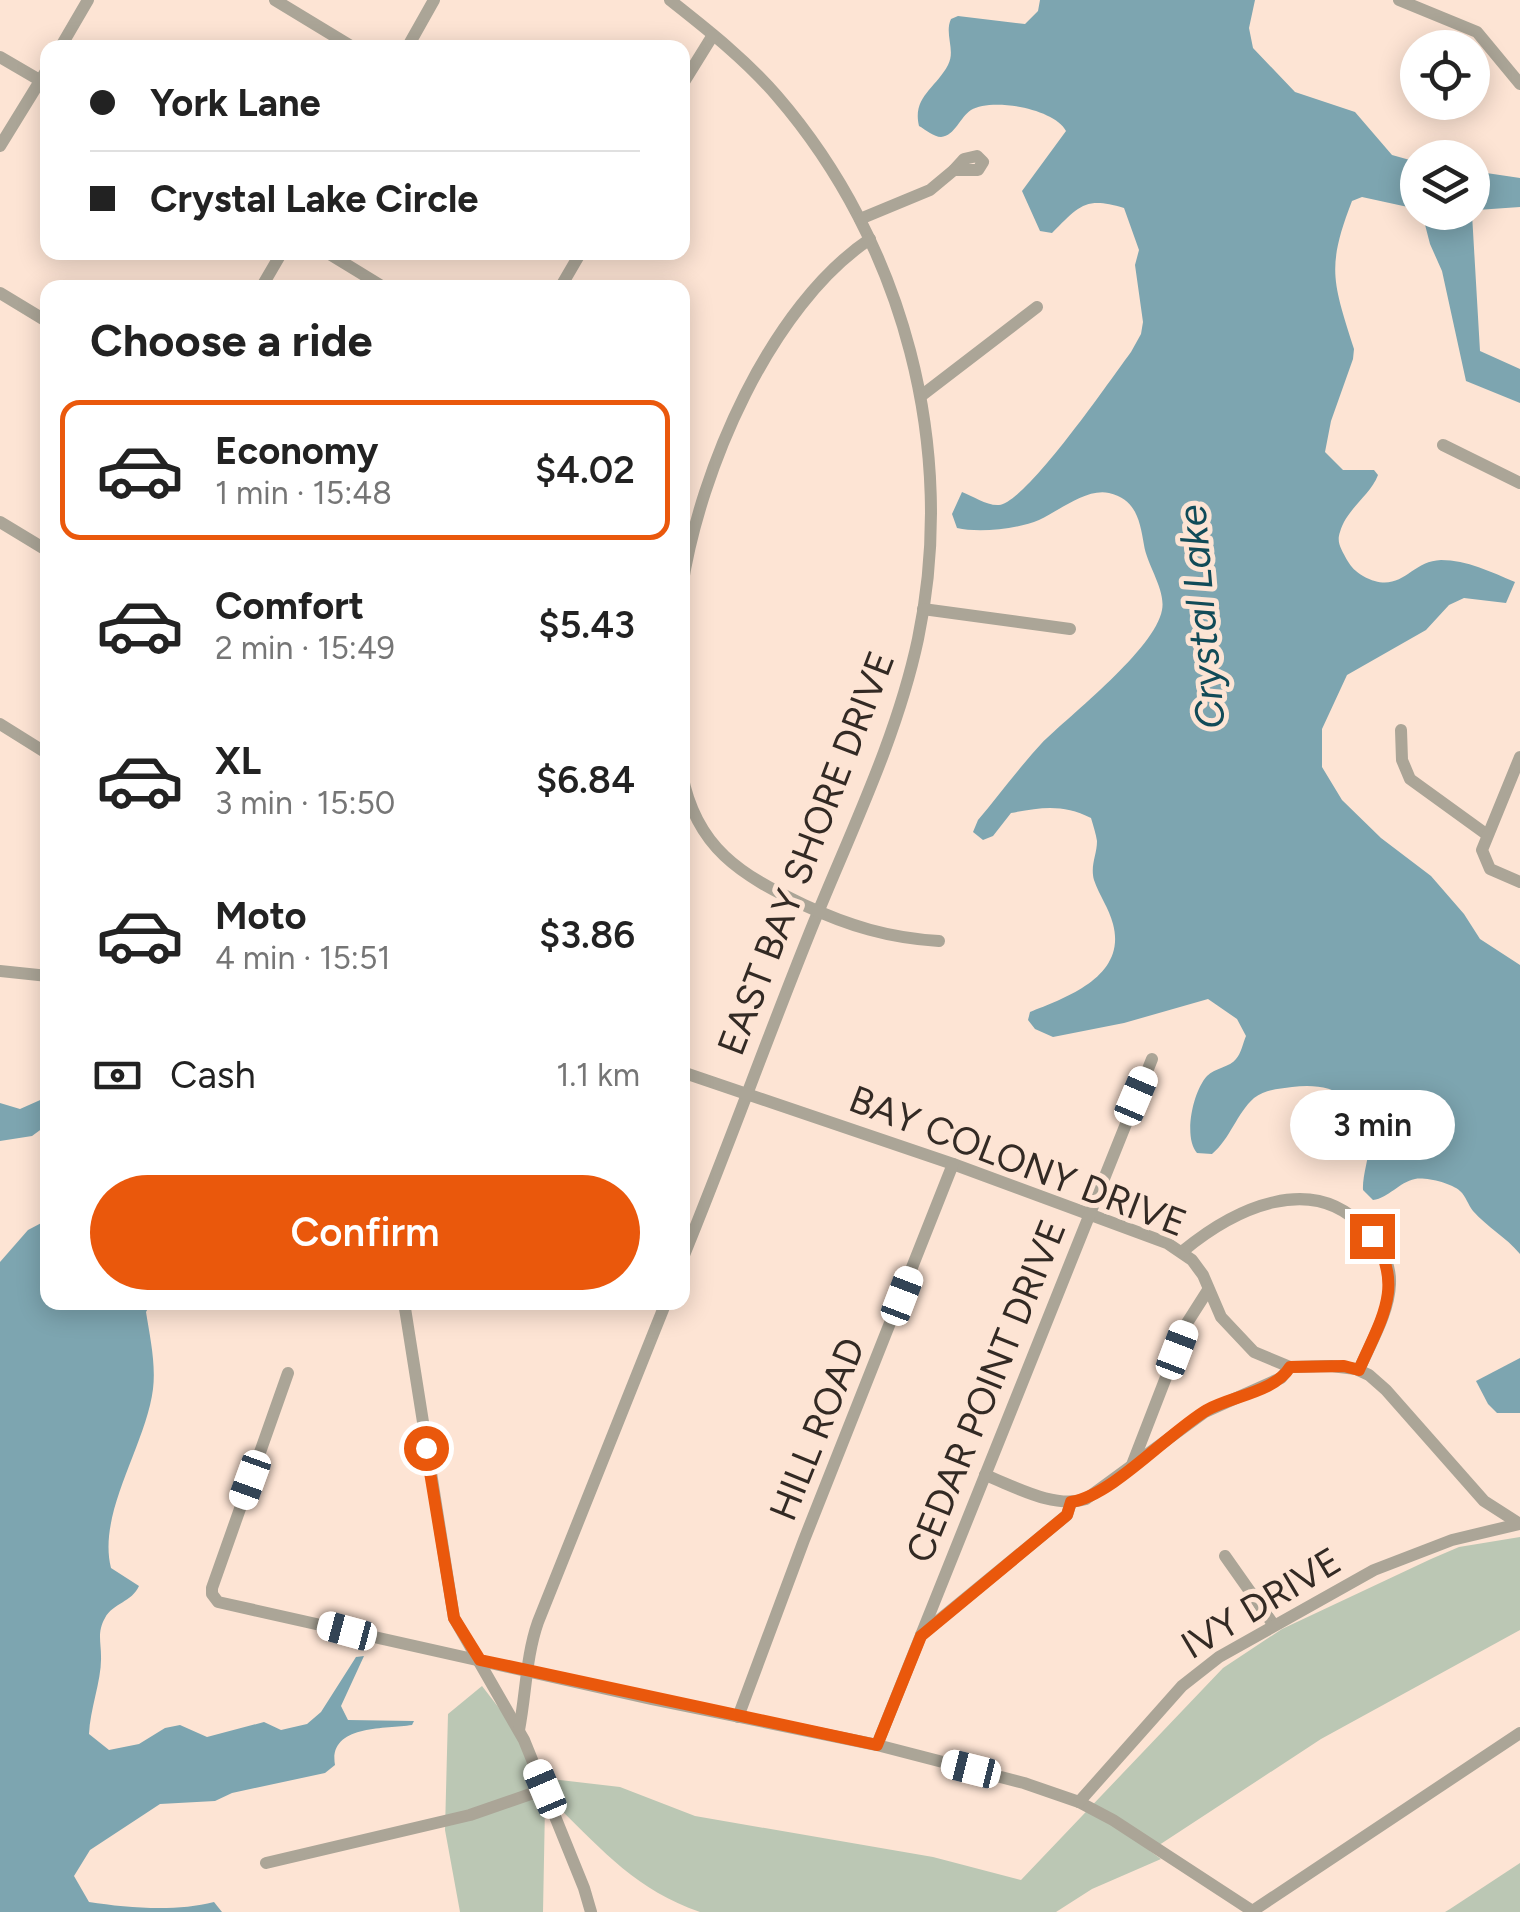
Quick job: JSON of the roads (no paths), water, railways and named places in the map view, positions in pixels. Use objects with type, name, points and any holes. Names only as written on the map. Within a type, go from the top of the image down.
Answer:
[{"type":"street","points":[[65,40],[88,0]]},
{"type":"street","points":[[275,0],[341,40]]},
{"type":"street","points":[[411,40],[434,0]]},
{"type":"street","name":"EAST BAY SHORE DRIVE","points":[[670,0],[762,80],[789,111],[860,218],[902,318],[921,396],[930,488],[923,609],[891,731],[690,1239]]},
{"type":"street","points":[[1398,0],[1477,32],[1520,84]]},
{"type":"street","points":[[690,72],[713,35]]},
{"type":"street","points":[[0,57],[40,76]]},
{"type":"street","points":[[0,146],[40,86]]},
{"type":"street","points":[[860,218],[930,190],[954,170]]},
{"type":"street","points":[[690,552],[716,460],[749,388],[819,283],[848,254],[870,239]]},
{"type":"street","points":[[339,260],[372,280]]},
{"type":"street","points":[[0,294],[40,317]]},
{"type":"street","points":[[921,396],[1037,307]]},
{"type":"street","points":[[1444,445],[1520,483]]},
{"type":"street","points":[[0,522],[40,545]]},
{"type":"street","points":[[923,609],[1070,630]]},
{"type":"street","points":[[0,724],[40,749]]},
{"type":"street","points":[[1401,730],[1402,760],[1410,779],[1486,834]]},
{"type":"street","points":[[1520,757],[1482,850],[1495,874],[1520,882]]},
{"type":"street","points":[[690,799],[697,820],[717,850],[746,876],[844,923],[890,936],[939,941]]},
{"type":"street","points":[[0,971],[40,975]]},
{"type":"street","name":"CEDAR POINT DRIVE","points":[[877,1745],[1152,1059]]},
{"type":"street","name":"BAY COLONY DRIVE","points":[[690,1075],[1089,1213],[1182,1252],[1200,1269],[1221,1317],[1240,1340],[1263,1358],[1290,1367],[1344,1366],[1359,1370]]},
{"type":"street","name":"HILL ROAD","points":[[738,1717],[952,1164]]},
{"type":"street","points":[[1182,1252],[1212,1230],[1258,1208],[1298,1197],[1327,1202],[1351,1215],[1381,1250],[1390,1272],[1381,1319],[1359,1370],[1386,1390],[1484,1501],[1519,1524]]},
{"type":"street","points":[[1131,1467],[1187,1323],[1208,1290]]},
{"type":"street","points":[[405,1310],[458,1628],[519,1730],[584,1888],[590,1912]]},
{"type":"street","points":[[519,1730],[530,1672],[528,1655],[538,1622],[663,1310]]},
{"type":"street","points":[[985,1476],[1055,1501],[1071,1502],[1095,1494],[1206,1412],[1281,1378],[1290,1367]]},
{"type":"street","points":[[288,1374],[212,1594],[218,1602],[877,1745],[1024,1783],[1079,1802],[1155,1845],[1253,1912],[1404,1807],[1520,1733]]},
{"type":"street","points":[[921,1636],[1067,1515],[1071,1502]]},
{"type":"street","name":"IVY DRIVE","points":[[1079,1802],[1182,1686],[1219,1657],[1273,1624],[1402,1558],[1452,1540],[1519,1524]]},
{"type":"street","points":[[1225,1556],[1273,1624]]},
{"type":"street","points":[[266,1863],[470,1815],[545,1789]]},
{"type":"street","points":[[584,1888],[602,1912]]},
{"type":"water","name":"Crystal Lake","points":[[1040,0],[1255,0],[1249,28],[1253,48],[1295,92],[1355,112],[1392,155],[1400,157],[1400,205],[1362,197],[1352,201],[1338,243],[1337,290],[1354,349],[1325,452],[1343,470],[1374,470],[1378,475],[1343,524],[1339,543],[1354,569],[1376,581],[1387,583],[1441,560],[1470,564],[1515,582],[1506,603],[1464,598],[1449,605],[1426,630],[1347,675],[1322,729],[1322,767],[1342,800],[1381,838],[1431,876],[1480,939],[1520,965],[1520,1254],[1478,1217],[1460,1191],[1445,1183],[1415,1179],[1373,1200],[1363,1190],[1369,1142],[1363,1122],[1350,1101],[1331,1089],[1306,1086],[1263,1093],[1248,1104],[1212,1154],[1197,1153],[1190,1126],[1198,1092],[1207,1076],[1236,1059],[1246,1036],[1237,1019],[1208,999],[1124,1023],[1053,1037],[1035,1029],[1028,1020],[1030,1012],[1091,982],[1111,958],[1115,942],[1113,924],[1093,875],[1097,841],[1094,827],[1091,818],[1081,814],[1043,808],[1011,813],[993,836],[983,840],[973,832],[978,820],[1041,744],[1129,662],[1156,626],[1162,610],[1159,586],[1138,520],[1131,506],[1118,496],[1091,494],[1039,520],[998,529],[957,528],[952,514],[962,492],[999,505],[1028,484],[1087,412],[1141,334],[1143,322],[1135,265],[1139,250],[1124,208],[1091,204],[1076,210],[1052,233],[1040,231],[1022,191],[1066,131],[1060,123],[1037,111],[993,105],[971,110],[946,136],[936,136],[919,126],[922,100],[950,59],[951,19],[958,16],[1025,24],[1038,11]]},
{"type":"water","points":[[1490,174],[1520,178],[1520,207],[1490,209]]},
{"type":"water","points":[[1426,230],[1473,230],[1480,351],[1520,369],[1520,403],[1466,381],[1442,271]]},
{"type":"water","points":[[40,1100],[40,1130],[32,1136],[0,1141],[0,1103],[20,1109]]},
{"type":"water","points":[[40,1224],[40,1310],[147,1310],[153,1389],[142,1433],[116,1502],[108,1547],[111,1568],[139,1586],[108,1613],[103,1623],[100,1674],[89,1734],[109,1750],[139,1744],[165,1728],[180,1725],[207,1737],[264,1722],[281,1730],[307,1724],[321,1712],[356,1657],[364,1656],[341,1706],[348,1720],[414,1721],[412,1725],[349,1736],[340,1742],[335,1765],[325,1773],[232,1793],[215,1801],[160,1804],[90,1850],[74,1876],[89,1902],[152,1908],[214,1902],[222,1912],[0,1912],[0,1262],[28,1230]]},
{"type":"water","points":[[1520,1358],[1520,1413],[1497,1413],[1476,1381]]}]
